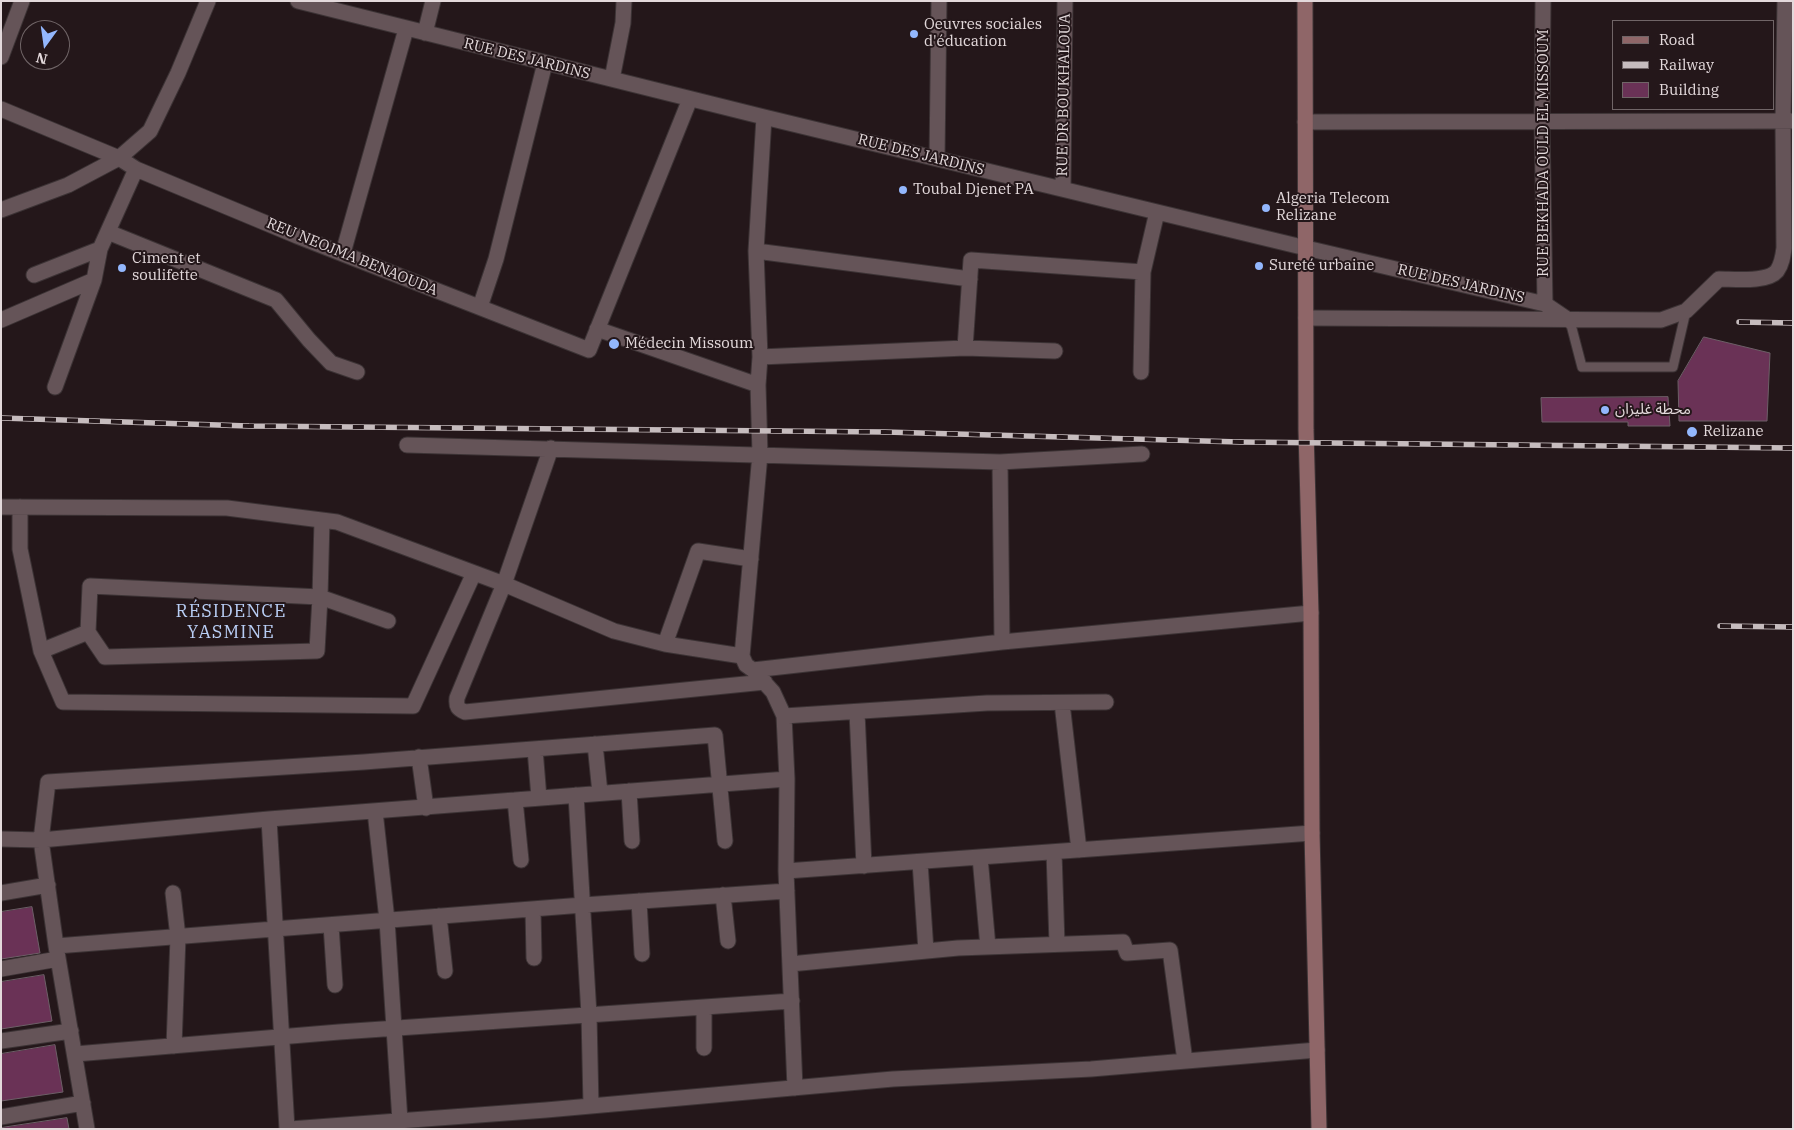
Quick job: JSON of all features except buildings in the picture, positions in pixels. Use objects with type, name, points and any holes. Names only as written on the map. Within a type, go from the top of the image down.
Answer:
[{"type":"street","points":[[1,58],[4,39],[22,1]]},
{"type":"street","points":[[1,209],[68,185],[119,158],[150,132],[178,73],[208,1]]},
{"type":"street","name":"RUE DES JARDINS","points":[[298,1],[764,117],[1545,304],[1570,321]]},
{"type":"street","points":[[425,33],[433,1]]},
{"type":"street","points":[[612,79],[623,23],[624,1]]},
{"type":"street","points":[[937,158],[939,1]]},
{"type":"street","name":"RUE DR BOUKHALOUA","points":[[1063,189],[1065,1]]},
{"type":"street","points":[[1305,1],[1306,430],[1311,613],[1312,833],[1319,1129]]},
{"type":"street","name":"RUE BEKHADA OULD EL MISSOUM","points":[[1544,1],[1542,121],[1545,304]]},
{"type":"street","points":[[1306,318],[1570,321],[1661,320],[1686,311],[1719,279],[1769,278],[1776,271],[1782,260],[1784,248],[1788,121],[1785,1]]},
{"type":"street","points":[[343,253],[406,29]]},
{"type":"street","points":[[480,308],[496,259],[545,63]]},
{"type":"street","points":[[690,99],[597,329],[758,385]]},
{"type":"street","name":"REU NEOJMA BENAOUDA","points":[[1,109],[119,158],[136,169],[588,350],[597,329]]},
{"type":"street","points":[[764,117],[756,250],[760,356],[758,385],[760,454],[742,656],[746,666],[753,670],[774,692],[784,716],[787,779],[786,871],[795,1088]]},
{"type":"street","points":[[1306,122],[1788,121]]},
{"type":"street","points":[[55,387],[94,280],[100,249],[136,169]]},
{"type":"street","points":[[1141,372],[1143,272],[1157,212]]},
{"type":"street","points":[[108,232],[276,300],[308,340],[331,363],[357,372]]},
{"type":"street","points":[[34,275],[100,249]]},
{"type":"street","points":[[756,250],[970,279]]},
{"type":"street","points":[[965,348],[971,260],[1143,272]]},
{"type":"street","points":[[1,320],[94,280]]},
{"type":"street","points":[[760,356],[965,348],[1055,351]]},
{"type":"street","points":[[407,445],[1000,462],[1142,454]]},
{"type":"street","points":[[551,448],[504,584],[457,698],[456,705],[459,710],[465,712],[765,682]]},
{"type":"street","points":[[1000,462],[1002,642]]},
{"type":"street","points":[[1,507],[226,508],[337,522],[504,584],[614,631],[665,644],[742,656]]},
{"type":"street","points":[[20,507],[20,549],[41,651],[63,702],[412,706],[474,573]]},
{"type":"street","points":[[322,520],[320,597],[317,651],[106,657],[88,632],[90,586],[320,597],[388,621]]},
{"type":"street","points":[[665,644],[698,551],[751,559]]},
{"type":"street","points":[[753,670],[1002,642],[1311,613]]},
{"type":"street","points":[[41,651],[88,632]]},
{"type":"street","points":[[784,716],[987,703],[1106,702]]},
{"type":"street","points":[[1062,703],[1079,850]]},
{"type":"street","points":[[857,712],[864,866]]},
{"type":"street","points":[[87,1129],[57,953],[42,840],[48,782],[419,758],[715,735],[724,841]]},
{"type":"street","points":[[595,744],[600,793]]},
{"type":"street","points":[[535,749],[539,798]]},
{"type":"street","points":[[419,758],[426,808]]},
{"type":"street","points":[[1,839],[42,840],[269,819],[787,779]]},
{"type":"street","points":[[628,791],[632,841]]},
{"type":"street","points":[[576,795],[589,1015],[591,1106]]},
{"type":"street","points":[[515,800],[521,860]]},
{"type":"street","points":[[375,811],[387,920],[400,1121]]},
{"type":"street","points":[[269,819],[289,1129],[591,1106],[893,1079],[1091,1069],[1317,1050]]},
{"type":"street","points":[[786,871],[1312,833]]},
{"type":"street","points":[[1054,852],[1057,944]]},
{"type":"street","points":[[980,857],[988,947]]},
{"type":"street","points":[[920,862],[926,951]]},
{"type":"street","points":[[1,894],[48,885]]},
{"type":"street","points":[[1,968],[57,953],[178,936],[787,891]]},
{"type":"street","points":[[173,893],[178,936],[174,1046]]},
{"type":"street","points":[[723,895],[728,941]]},
{"type":"street","points":[[639,901],[642,954]]},
{"type":"street","points":[[533,909],[534,958]]},
{"type":"street","points":[[439,916],[445,971]]},
{"type":"street","points":[[331,924],[335,984]]},
{"type":"street","points":[[790,964],[926,951],[1057,944],[1124,942],[1127,953],[1170,950],[1184,1061]]},
{"type":"street","points":[[75,1054],[394,1028],[792,1001]]},
{"type":"street","points":[[704,1007],[704,1048]]},
{"type":"street","points":[[1,1042],[71,1031]]},
{"type":"street","points":[[1,1117],[83,1103]]},
{"type":"lane","points":[[1570,321],[1582,367],[1673,367],[1686,311]]},
{"type":"railway","points":[[1739,322],[1793,323]]},
{"type":"railway","points":[[1,418],[249,426],[885,432],[1240,442],[1793,448]]},
{"type":"railway","points":[[1720,626],[1793,627]]},
{"type":"place","name":"Oeuvres sociales d'éducation","points":[[914,34]]},
{"type":"place","name":"Toubal Djenet PA","points":[[903,190]]},
{"type":"place","name":"Algeria Telecom Relizane","points":[[1266,208]]},
{"type":"place","name":"Sureté urbaine","points":[[1259,266]]},
{"type":"place","name":"Ciment et soulifette","points":[[122,268]]},
{"type":"place","name":"Médecin Missoum","points":[[614,344]]},
{"type":"place","name":"محطة غليزان","points":[[1605,410]]},
{"type":"place","name":"Relizane","points":[[1692,432]]},
{"type":"district","name":"RÉSIDENCE YASMINE","points":[[231,622]]}]
